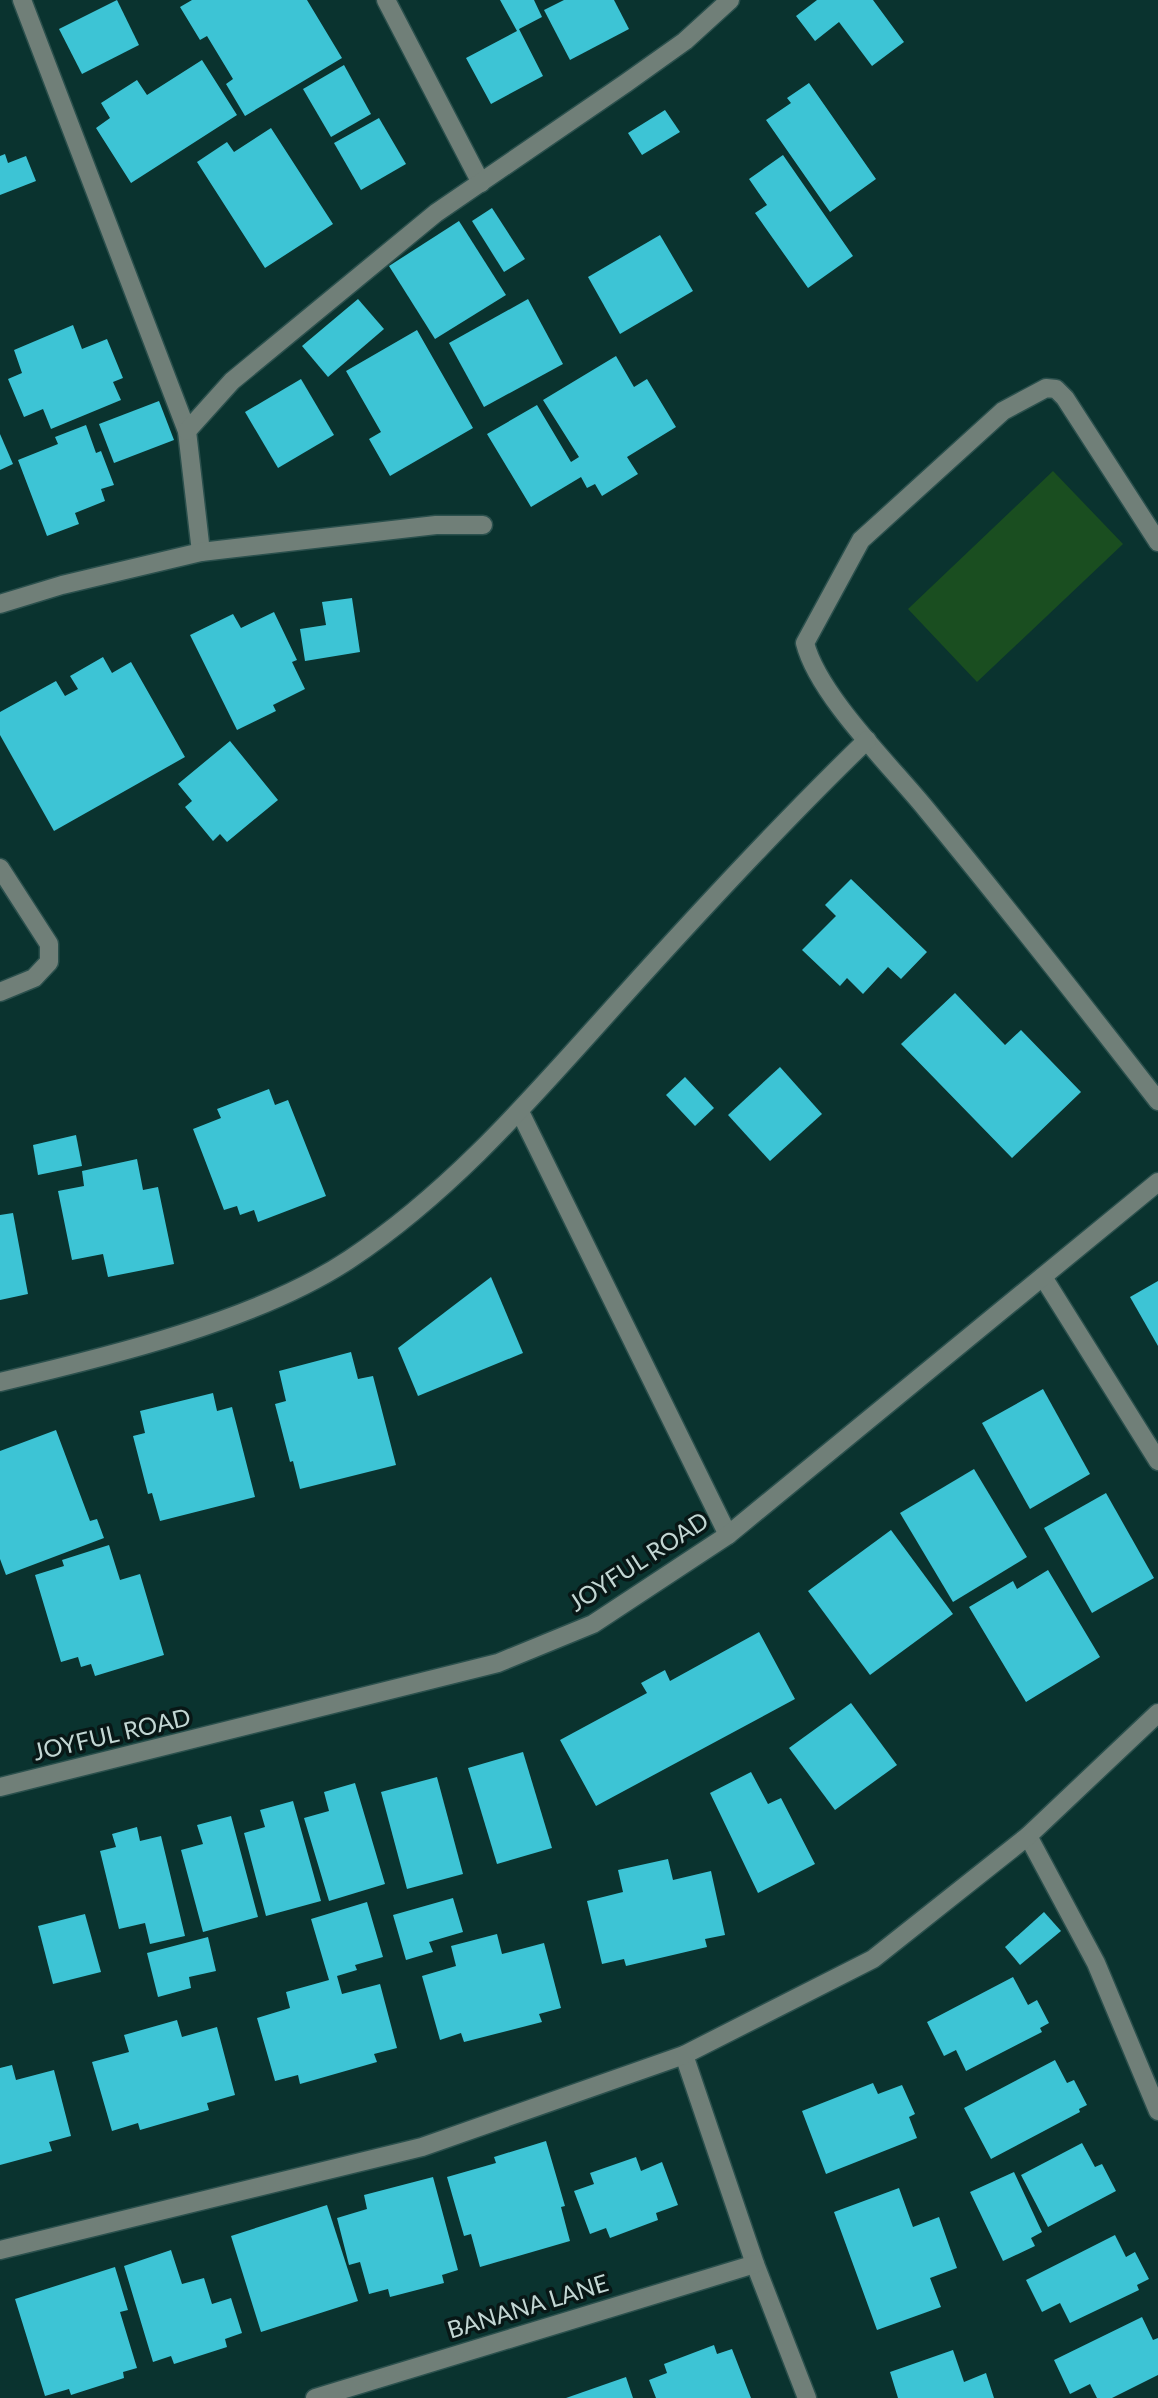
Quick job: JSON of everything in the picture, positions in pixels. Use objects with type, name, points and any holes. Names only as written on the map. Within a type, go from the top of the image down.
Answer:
[{"type":"street","points":[[22,0],[187,431],[201,552]]},
{"type":"street","points":[[386,0],[481,183]]},
{"type":"street","points":[[187,431],[232,381],[436,213],[685,41],[730,0]]},
{"type":"street","points":[[1158,542],[1065,398],[1056,389],[1046,388],[1003,411],[861,540],[806,643],[811,664],[867,740],[927,810],[1158,1101]]},
{"type":"street","points":[[0,604],[62,585],[201,552],[436,525],[483,525]]},
{"type":"street","points":[[0,1382],[146,1343],[266,1303],[349,1260],[430,1199],[520,1112],[801,804],[867,740]]},
{"type":"street","points":[[0,868],[49,944],[49,962],[34,978],[0,992]]},
{"type":"street","points":[[520,1112],[728,1535]]},
{"type":"street","name":"JOYFUL ROAD","points":[[0,1787],[498,1663],[593,1624],[728,1535],[1158,1182]]},
{"type":"street","points":[[1043,1277],[1158,1461]]},
{"type":"street","points":[[0,2249],[422,2147],[684,2055],[873,1959],[1028,1836],[1158,1713]]},
{"type":"street","points":[[1028,1836],[1096,1963],[1158,2111]]},
{"type":"street","points":[[684,2055],[755,2264],[807,2398]]},
{"type":"street","name":"BANANA LANE","points":[[315,2398],[755,2264]]},
{"type":"green space","points":[[1053,471],[1123,544],[977,682],[908,609]]},
{"type":"building","points":[[117,0],[139,45],[82,74],[59,29]]},
{"type":"building","points":[[192,0],[307,0],[342,58],[245,116],[226,84],[233,79],[207,36],[200,40],[180,7]]},
{"type":"building","points":[[500,0],[534,0],[542,17],[519,29],[543,76],[491,104],[466,58],[517,31]]},
{"type":"building","points":[[564,0],[614,0],[629,29],[570,60],[544,10]]},
{"type":"building","points":[[817,0],[873,0],[904,42],[872,66],[839,22],[815,41],[796,16]]},
{"type":"building","points":[[202,60],[237,115],[131,183],[96,128],[110,118],[101,103],[137,80],[147,95]]},
{"type":"building","points":[[344,65],[371,114],[331,137],[303,89]]},
{"type":"building","points":[[809,83],[876,179],[830,212],[766,120],[791,103],[787,98]]},
{"type":"building","points":[[665,110],[680,132],[642,155],[628,133]]},
{"type":"building","points":[[379,118],[406,164],[361,190],[334,143]]},
{"type":"building","points":[[271,128],[333,224],[265,268],[197,162],[227,142],[234,152]]},
{"type":"building","points":[[5,154],[8,163],[26,156],[36,181],[0,195],[0,156]]},
{"type":"building","points":[[783,155],[853,256],[808,288],[755,213],[767,205],[749,179]]},
{"type":"building","points":[[492,208],[525,259],[504,272],[472,221]]},
{"type":"building","points":[[459,221],[506,295],[435,339],[389,266]]},
{"type":"building","points":[[660,235],[693,291],[620,334],[588,277]]},
{"type":"building","points":[[358,299],[384,329],[328,377],[302,346]]},
{"type":"building","points":[[528,299],[563,364],[484,407],[449,343]]},
{"type":"building","points":[[73,325],[82,349],[107,339],[123,378],[113,382],[121,400],[51,429],[43,409],[24,417],[8,379],[22,373],[14,350]]},
{"type":"building","points":[[417,330],[473,428],[390,476],[369,439],[381,432],[346,371]]},
{"type":"building","points":[[616,356],[634,387],[647,379],[676,427],[627,457],[638,474],[602,496],[595,484],[587,488],[581,477],[531,507],[487,434],[537,405],[571,462],[579,457],[543,400]]},
{"type":"building","points":[[301,379],[334,435],[278,468],[245,412]]},
{"type":"building","points":[[159,401],[174,440],[114,463],[99,424]]},
{"type":"building","points":[[86,425],[96,453],[101,451],[114,485],[101,489],[105,501],[75,513],[79,524],[47,536],[18,460],[58,444],[55,437]]},
{"type":"building","points":[[0,434],[13,464],[0,470]]},
{"type":"building","points":[[352,598],[360,652],[305,661],[300,629],[326,625],[322,602]]},
{"type":"building","points":[[274,612],[297,660],[292,662],[305,689],[273,705],[276,711],[237,730],[190,635],[233,614],[241,628]]},
{"type":"building","points":[[103,657],[112,673],[131,662],[185,757],[54,831],[0,735],[0,712],[56,681],[65,696],[78,689],[70,676]]},
{"type":"building","points":[[230,741],[278,800],[227,842],[220,834],[213,841],[185,807],[192,801],[178,784]]},
{"type":"building","points":[[851,879],[927,952],[901,979],[888,967],[863,994],[847,978],[840,986],[802,950],[836,916],[825,905]]},
{"type":"building","points":[[955,993],[1005,1045],[1021,1030],[1081,1092],[1012,1158],[901,1044]]},
{"type":"building","points":[[780,1067],[822,1114],[770,1161],[728,1115]]},
{"type":"building","points":[[685,1077],[714,1108],[695,1126],[666,1095]]},
{"type":"building","points":[[269,1089],[275,1105],[288,1100],[326,1196],[258,1222],[254,1210],[240,1215],[237,1206],[224,1210],[193,1129],[221,1118],[217,1109]]},
{"type":"building","points":[[76,1135],[82,1166],[38,1175],[33,1145]]},
{"type":"building","points":[[137,1159],[143,1190],[158,1187],[174,1264],[108,1277],[103,1254],[72,1260],[58,1191],[84,1186],[82,1171]]},
{"type":"building","points":[[13,1213],[28,1294],[0,1300],[0,1215]]},
{"type":"building","points":[[491,1277],[523,1353],[418,1396],[398,1348]]},
{"type":"building","points":[[1158,1281],[1158,1346],[1130,1297]]},
{"type":"building","points":[[351,1352],[358,1379],[373,1376],[396,1465],[300,1489],[275,1404],[286,1401],[279,1371]]},
{"type":"building","points":[[1043,1389],[1090,1474],[1030,1509],[982,1423]]},
{"type":"building","points":[[213,1393],[217,1411],[232,1407],[255,1497],[160,1521],[152,1493],[148,1494],[133,1436],[145,1433],[140,1411]]},
{"type":"building","points":[[56,1430],[90,1521],[97,1519],[104,1538],[6,1575],[0,1559],[0,1451]]},
{"type":"building","points":[[974,1469],[1027,1557],[953,1602],[900,1513]]},
{"type":"building","points":[[1106,1493],[1154,1578],[1092,1613],[1044,1528]]},
{"type":"building","points":[[891,1530],[953,1614],[870,1675],[808,1591]]},
{"type":"building","points":[[109,1545],[120,1580],[140,1574],[164,1655],[95,1676],[91,1664],[81,1667],[78,1657],[61,1662],[35,1575],[64,1566],[62,1560]]},
{"type":"building","points":[[1048,1570],[1100,1657],[1026,1702],[969,1607],[1013,1581],[1017,1589]]},
{"type":"building","points":[[759,1632],[795,1699],[596,1806],[560,1740],[647,1693],[641,1683],[665,1670],[670,1681]]},
{"type":"building","points":[[851,1703],[897,1765],[835,1810],[789,1748]]},
{"type":"building","points":[[523,1752],[552,1848],[497,1864],[468,1768]]},
{"type":"building","points":[[751,1772],[768,1804],[781,1798],[815,1864],[758,1893],[710,1793]]},
{"type":"building","points":[[437,1777],[463,1874],[407,1889],[381,1792]]},
{"type":"building","points":[[355,1783],[385,1884],[329,1901],[304,1818],[329,1811],[324,1792]]},
{"type":"building","points":[[293,1801],[321,1901],[266,1916],[244,1833],[265,1827],[260,1810]]},
{"type":"building","points":[[231,1816],[258,1917],[203,1932],[181,1850],[203,1844],[197,1825]]},
{"type":"building","points":[[137,1827],[140,1841],[161,1836],[185,1936],[150,1944],[145,1923],[119,1929],[100,1851],[116,1847],[112,1834]]},
{"type":"building","points":[[668,1859],[673,1880],[711,1871],[725,1935],[705,1939],[707,1947],[626,1966],[624,1959],[602,1964],[587,1901],[623,1892],[618,1870]]},
{"type":"building","points":[[453,1898],[463,1932],[429,1942],[433,1952],[406,1960],[393,1915]]},
{"type":"building","points":[[367,1902],[383,1957],[355,1965],[357,1970],[337,1976],[342,1994],[380,1984],[397,2048],[374,2054],[377,2062],[300,2084],[298,2075],[275,2081],[257,2018],[290,2008],[286,1992],[329,1980],[311,1919]]},
{"type":"building","points":[[1044,1912],[1061,1931],[1020,1965],[1005,1947]]},
{"type":"building","points":[[85,1914],[101,1972],[53,1984],[38,1926]]},
{"type":"building","points":[[497,1934],[502,1954],[544,1943],[561,2008],[539,2014],[542,2022],[464,2042],[461,2033],[440,2040],[422,1976],[456,1966],[451,1946]]},
{"type":"building","points":[[208,1937],[216,1971],[189,1977],[191,1988],[158,1997],[147,1953]]},
{"type":"building","points":[[1013,1977],[1028,2005],[1037,2000],[1049,2023],[1040,2028],[1042,2032],[966,2071],[956,2050],[944,2056],[927,2022]]},
{"type":"building","points":[[177,2020],[182,2037],[217,2027],[235,2095],[207,2103],[209,2110],[140,2130],[138,2123],[112,2131],[92,2062],[129,2052],[124,2035]]},
{"type":"building","points":[[1055,2060],[1067,2083],[1074,2080],[1087,2105],[1079,2109],[1080,2112],[991,2159],[964,2108]]},
{"type":"building","points":[[12,2065],[16,2080],[54,2070],[71,2136],[49,2142],[52,2151],[0,2165],[0,2068]]},
{"type":"building","points":[[873,2083],[878,2094],[902,2085],[915,2114],[909,2117],[917,2138],[826,2174],[802,2111]]},
{"type":"building","points":[[546,2141],[565,2206],[561,2207],[570,2241],[480,2267],[471,2234],[464,2236],[447,2177],[496,2163],[494,2157]]},
{"type":"building","points":[[1082,2143],[1095,2167],[1102,2164],[1116,2191],[1048,2227],[1021,2175]]},
{"type":"building","points":[[636,2157],[641,2171],[662,2162],[678,2205],[656,2213],[658,2220],[610,2238],[606,2228],[590,2234],[574,2191],[594,2184],[590,2173]]},
{"type":"building","points":[[1014,2172],[1042,2232],[1031,2238],[1035,2246],[1003,2261],[970,2192]]},
{"type":"building","points":[[433,2177],[458,2270],[442,2275],[444,2283],[390,2297],[388,2289],[369,2294],[360,2262],[349,2265],[337,2218],[367,2209],[364,2195]]},
{"type":"building","points":[[899,2188],[913,2227],[939,2217],[957,2268],[930,2278],[941,2307],[877,2330],[834,2212]]},
{"type":"building","points":[[327,2205],[358,2301],[261,2332],[231,2236]]},
{"type":"building","points":[[1115,2235],[1126,2257],[1135,2252],[1149,2279],[1137,2285],[1139,2290],[1070,2323],[1060,2303],[1042,2312],[1026,2280]]},
{"type":"building","points":[[171,2250],[182,2284],[204,2278],[212,2304],[231,2298],[242,2333],[225,2339],[227,2347],[174,2364],[171,2356],[153,2362],[124,2266]]},
{"type":"building","points":[[115,2267],[128,2310],[120,2312],[137,2368],[123,2372],[124,2378],[71,2395],[69,2389],[45,2396],[15,2299]]},
{"type":"building","points":[[1142,2317],[1153,2340],[1158,2338],[1158,2375],[1112,2398],[1097,2398],[1090,2384],[1070,2394],[1054,2360]]},
{"type":"building","points":[[714,2345],[717,2354],[732,2349],[751,2398],[656,2398],[649,2380],[667,2373],[664,2364]]},
{"type":"building","points":[[953,2350],[964,2382],[986,2373],[994,2398],[898,2398],[890,2372]]},
{"type":"building","points":[[626,2377],[633,2398],[566,2398]]}]
